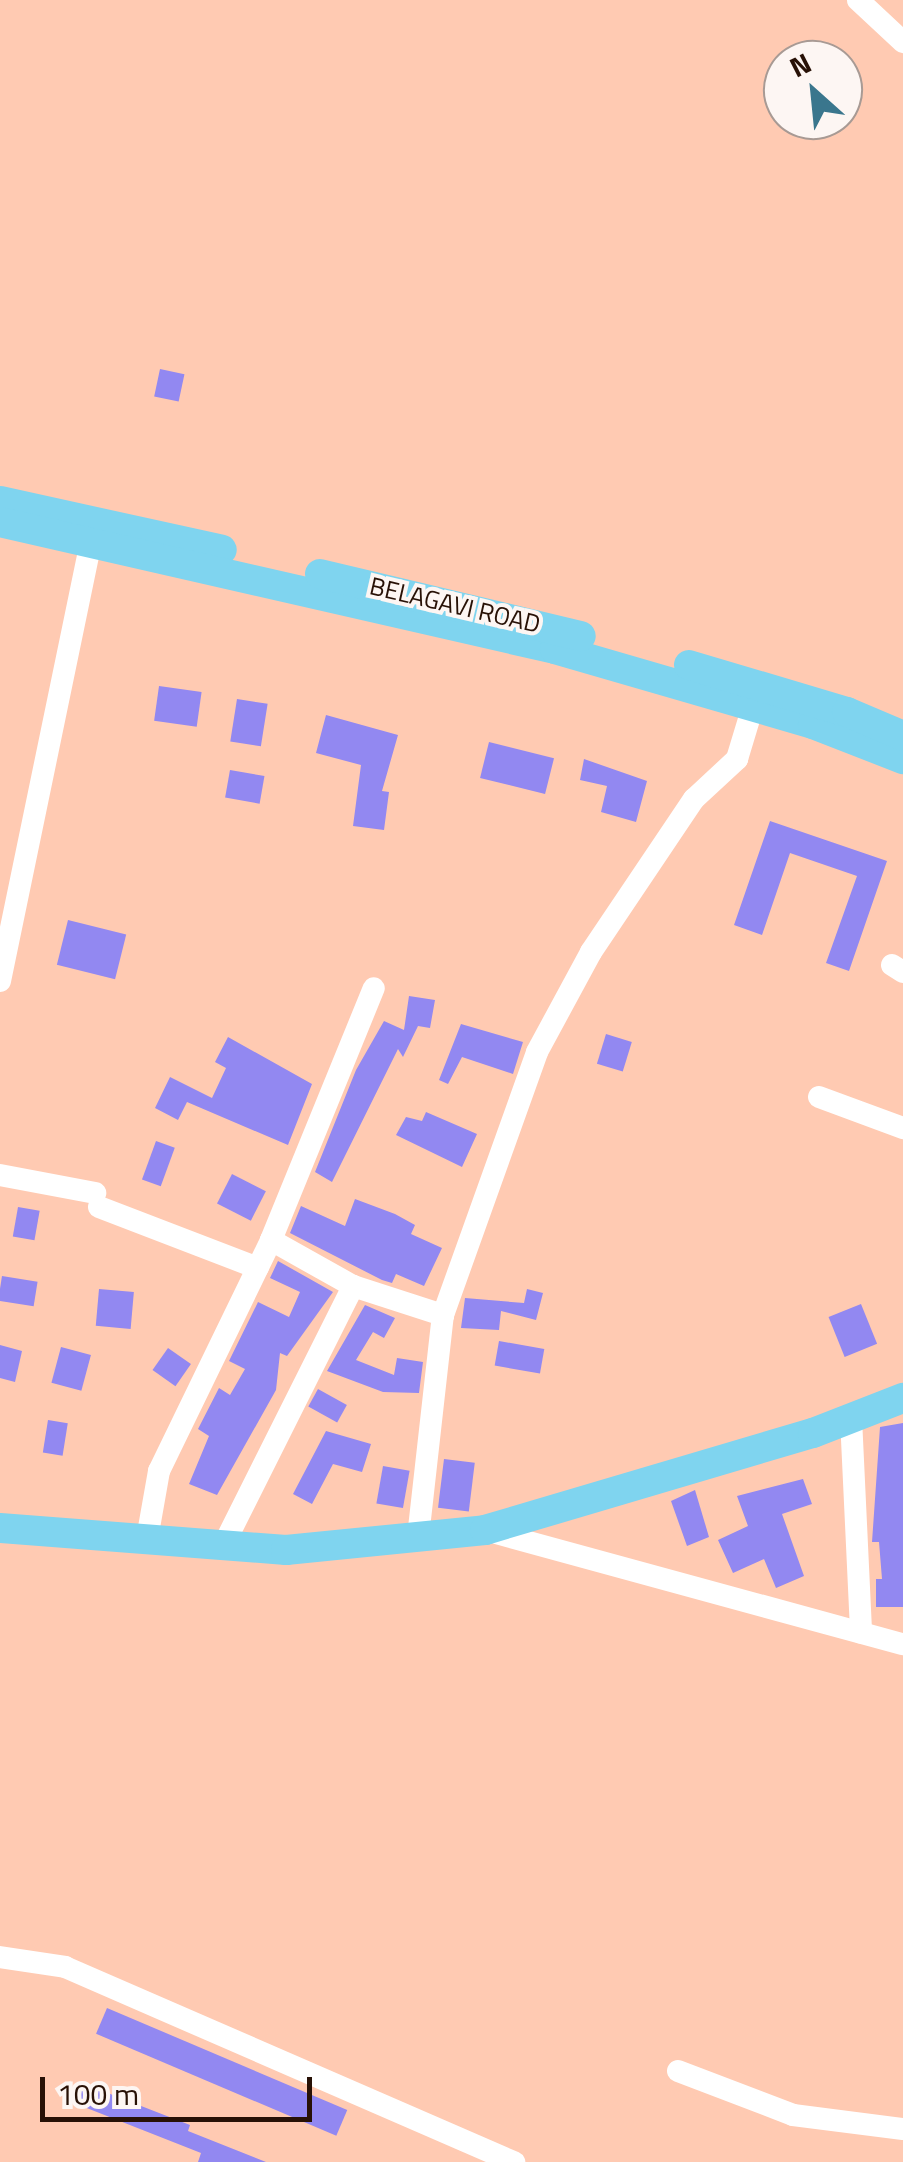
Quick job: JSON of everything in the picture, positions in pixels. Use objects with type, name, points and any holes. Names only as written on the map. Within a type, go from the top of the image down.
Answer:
[{"type":"main road","name":"BELAGAVI ROAD","points":[[0,501],[490,610],[758,684],[903,736]]},
{"type":"main road","points":[[0,522],[555,649],[753,706],[903,759]]},
{"type":"main road","points":[[0,1528],[286,1550],[485,1530],[850,1418],[903,1398]]},
{"type":"street","points":[[858,0],[903,42]]},
{"type":"street","points":[[0,979],[91,542]]},
{"type":"street","points":[[418,1537],[443,1315],[537,1052],[591,952],[694,798],[737,759],[753,706]]},
{"type":"street","points":[[146,1540],[158,1471],[272,1240],[374,988]]},
{"type":"street","points":[[820,1097],[903,1128]]},
{"type":"street","points":[[0,1175],[97,1200],[258,1268]]},
{"type":"street","points":[[272,1240],[353,1286],[443,1315]]},
{"type":"street","points":[[223,1546],[353,1286]]},
{"type":"street","points":[[850,1418],[861,1633]]},
{"type":"street","points":[[485,1530],[903,1644]]},
{"type":"street","points":[[0,1957],[65,1967],[514,2162]]},
{"type":"street","points":[[678,2071],[793,2116],[903,2129]]},
{"type":"building","points":[[160,369],[184,374],[179,402],[154,396]]},
{"type":"building","points":[[159,686],[202,692],[197,727],[154,721]]},
{"type":"building","points":[[237,699],[268,704],[261,746],[230,741]]},
{"type":"building","points":[[326,715],[398,735],[382,791],[389,792],[384,830],[353,826],[361,765],[316,753]]},
{"type":"building","points":[[489,742],[554,758],[545,794],[480,778]]},
{"type":"building","points":[[584,759],[647,781],[636,822],[601,812],[607,786],[580,780]]},
{"type":"building","points":[[230,770],[264,776],[260,804],[225,798]]},
{"type":"building","points":[[770,821],[887,861],[849,971],[826,963],[857,876],[790,853],[762,935],[734,925]]},
{"type":"building","points":[[68,920],[126,935],[115,979],[57,965]]},
{"type":"building","points":[[409,996],[435,1000],[430,1028],[418,1026],[403,1057],[398,1049],[332,1182],[315,1172],[356,1070],[384,1021],[404,1030]]},
{"type":"building","points":[[461,1024],[523,1042],[513,1074],[462,1057],[448,1084],[439,1080]]},
{"type":"building","points":[[606,1034],[632,1042],[623,1072],[597,1064]]},
{"type":"building","points":[[228,1037],[312,1084],[288,1145],[187,1102],[178,1120],[155,1108],[170,1077],[212,1098],[226,1068],[215,1062]]},
{"type":"building","points":[[426,1112],[477,1134],[462,1167],[396,1135],[406,1117],[422,1121]]},
{"type":"building","points":[[156,1141],[175,1148],[161,1186],[142,1180]]},
{"type":"building","points":[[232,1174],[266,1191],[251,1221],[217,1203]]},
{"type":"building","points":[[355,1199],[415,1225],[411,1234],[442,1248],[424,1286],[396,1274],[392,1283],[382,1280],[290,1233],[301,1206],[345,1226]]},
{"type":"building","points":[[18,1207],[40,1211],[34,1240],[13,1237]]},
{"type":"building","points":[[278,1261],[333,1292],[287,1356],[280,1353],[276,1390],[217,1495],[189,1484],[209,1436],[198,1429],[219,1388],[230,1395],[245,1369],[229,1361],[258,1302],[289,1317],[300,1292],[270,1278]]},
{"type":"building","points":[[2,1276],[38,1282],[34,1306],[0,1301]]},
{"type":"building","points":[[99,1289],[134,1292],[131,1329],[96,1326]]},
{"type":"building","points":[[527,1289],[543,1293],[536,1320],[501,1311],[499,1330],[461,1328],[465,1298],[524,1303]]},
{"type":"building","points":[[861,1304],[877,1344],[845,1357],[829,1317]]},
{"type":"building","points":[[365,1305],[395,1318],[384,1338],[373,1332],[356,1360],[394,1375],[397,1358],[423,1362],[419,1393],[383,1392],[327,1371]]},
{"type":"building","points":[[499,1341],[544,1349],[540,1374],[495,1366]]},
{"type":"building","points":[[0,1345],[22,1351],[15,1382],[0,1378]]},
{"type":"building","points":[[61,1347],[91,1355],[81,1391],[51,1383]]},
{"type":"building","points":[[168,1348],[191,1364],[175,1386],[153,1370]]},
{"type":"building","points":[[318,1389],[347,1405],[337,1422],[308,1406]]},
{"type":"building","points":[[48,1420],[68,1423],[63,1456],[43,1453]]},
{"type":"building","points":[[903,1423],[903,1607],[876,1607],[876,1579],[882,1579],[879,1542],[872,1542],[880,1427]]},
{"type":"building","points":[[326,1431],[371,1444],[362,1472],[333,1464],[312,1504],[293,1494]]},
{"type":"building","points":[[444,1459],[475,1463],[469,1511],[438,1508]]},
{"type":"building","points":[[383,1466],[410,1471],[403,1508],[376,1503]]},
{"type":"building","points":[[803,1479],[812,1504],[782,1514],[804,1576],[776,1588],[764,1559],[733,1573],[718,1540],[748,1526],[737,1496]]},
{"type":"building","points":[[695,1490],[709,1537],[687,1546],[671,1501]]},
{"type":"building","points":[[107,2008],[347,2110],[336,2136],[96,2034]]},
{"type":"building","points":[[82,2083],[190,2125],[188,2131],[266,2162],[198,2162],[201,2153],[74,2103]]}]
